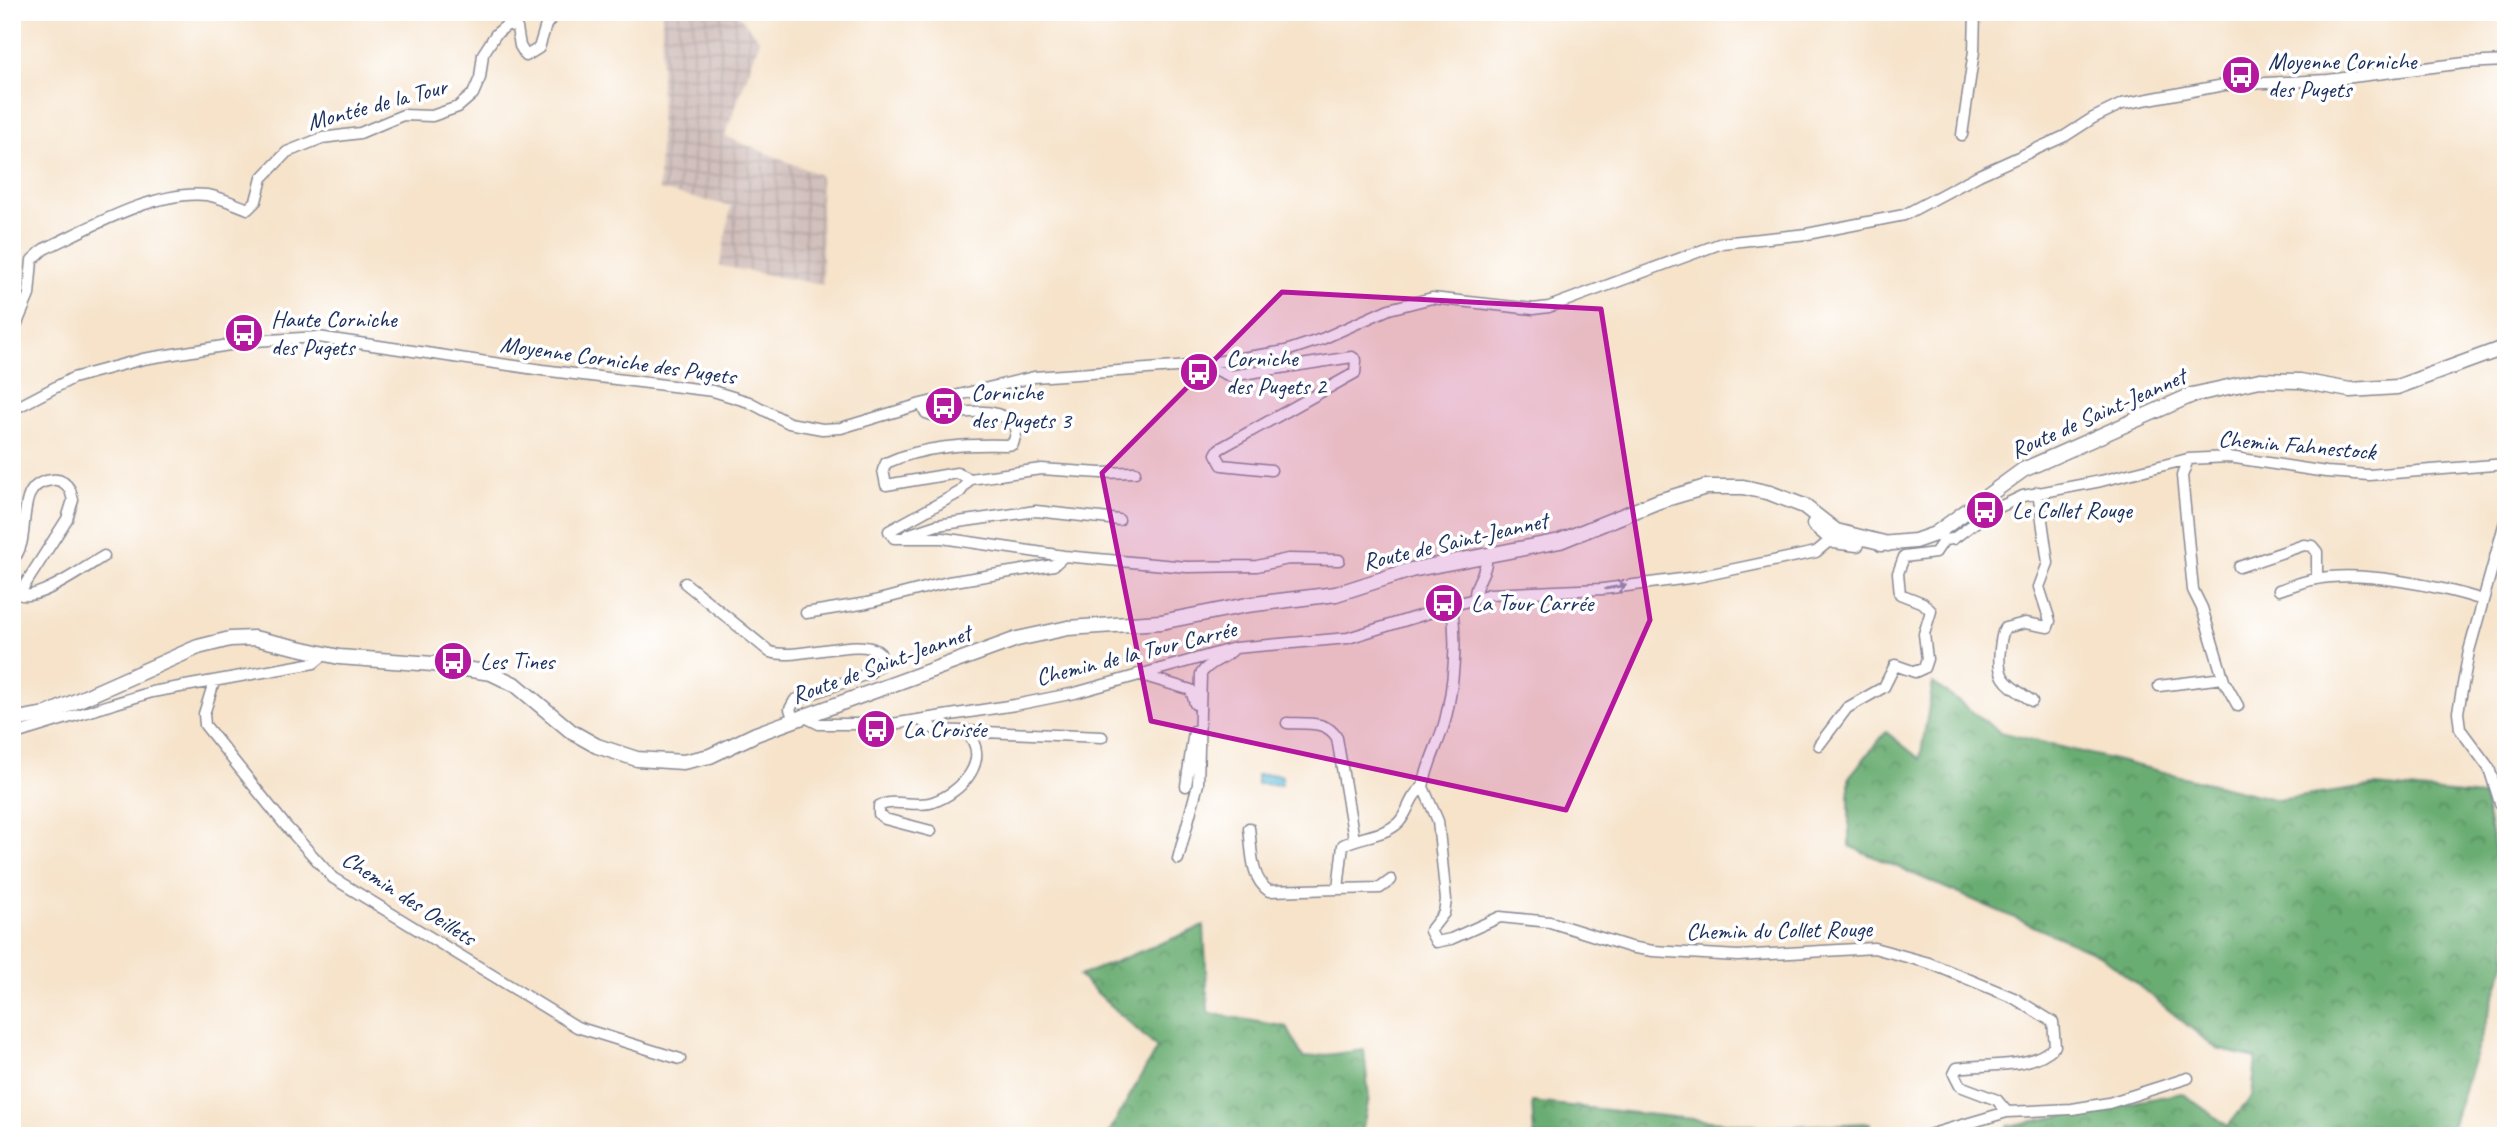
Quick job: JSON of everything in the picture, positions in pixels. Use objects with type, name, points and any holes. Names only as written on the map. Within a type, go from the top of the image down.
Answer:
[{"type":"main road","name":"Route de Saint-Jeannet","points":[[12,720],[47,714],[171,658],[220,641],[262,638],[325,654],[452,666],[491,673],[516,685],[583,740],[610,751],[648,761],[683,762],[710,756],[746,738],[985,650],[1041,633],[1090,626],[1161,622],[1247,605],[1321,597],[1410,570],[1560,541],[1659,501],[1706,487],[1758,490],[1792,503],[1839,543],[1888,544],[1939,537],[2023,470],[2192,395],[2260,380],[2300,381],[2350,390],[2397,387],[2506,347]]},
{"type":"street","name":"Montée de la Tour","points":[[12,335],[29,295],[32,260],[44,250],[151,202],[174,197],[207,195],[248,209],[256,201],[262,178],[287,152],[323,138],[360,133],[402,115],[432,116],[458,107],[472,94],[480,78],[483,54],[496,34],[508,24],[517,28],[520,46],[526,56],[539,48],[546,25],[556,12]]},
{"type":"street","points":[[1962,135],[1974,51],[1975,12]]},
{"type":"street","name":"Moyenne Corniche des Pugets","points":[[12,410],[73,378],[143,359],[254,341],[318,337],[713,391],[749,402],[806,429],[841,428],[920,404],[1034,377],[1139,372],[1214,363],[1299,348],[1412,302],[1439,298],[1533,309],[1549,307],[1722,243],[1807,234],[1904,215],[1979,175],[2065,136],[2122,104],[2165,94],[2224,85],[2328,80],[2465,62],[2506,61]]},
{"type":"street","points":[[1214,363],[1217,370],[1230,376],[1352,357],[1356,360],[1355,373],[1219,449],[1216,454],[1222,465],[1271,470]]},
{"type":"street","points":[[920,404],[926,413],[932,415],[981,413],[1006,417],[1017,430],[1016,439],[1006,445],[964,445],[909,454],[886,463],[883,470],[886,485],[957,474],[970,479],[1041,469],[1114,474],[1135,472]]},
{"type":"street","name":"Chemin Fahnestock","points":[[1819,745],[1847,708],[1884,687],[1895,665],[1915,672],[1924,668],[1927,659],[1924,634],[1931,611],[1923,603],[1900,594],[1898,573],[1903,557],[1935,553],[1939,537],[1953,539],[2007,502],[2038,492],[2101,481],[2188,459],[2229,457],[2326,472],[2369,475],[2506,464]]},
{"type":"street","points":[[2188,459],[2182,476],[2193,590],[2202,608],[2223,678],[2238,706]]},
{"type":"street","points":[[970,479],[960,492],[889,531],[894,538],[942,538],[1065,556],[1223,567],[1257,566],[1288,559],[1339,560]]},
{"type":"street","points":[[12,560],[20,548],[29,496],[41,483],[54,480],[61,481],[71,490],[71,509],[19,594],[29,596],[47,590],[104,556]]},
{"type":"street","points":[[2032,701],[2001,677],[1998,665],[2001,634],[2005,628],[2025,623],[2048,626],[2050,621],[2039,587],[2048,563],[2038,492]]},
{"type":"street","points":[[902,538],[937,525],[1035,511],[1119,520]]},
{"type":"street","points":[[2500,803],[2489,768],[2460,729],[2458,712],[2483,600],[2506,518]]},
{"type":"street","name":"Chemin de la Tour Carrée","points":[[799,719],[819,724],[892,724],[1056,697],[1234,648],[1348,638],[1475,598],[1505,592],[1602,589],[1697,577],[1816,552],[1828,532]]},
{"type":"street","points":[[2239,567],[2304,545],[2312,546],[2317,552],[2317,578]]},
{"type":"street","points":[[806,613],[867,603],[948,582],[1054,565],[1065,556]]},
{"type":"street","points":[[1475,598],[1476,585],[1485,570],[1486,556]]},
{"type":"street","points":[[2279,590],[2317,578],[2348,577],[2435,585],[2483,600]]},
{"type":"street","points":[[685,583],[770,652],[787,656],[863,646],[880,653],[881,664],[870,673],[795,700],[790,709],[799,719]]},
{"type":"street","points":[[1338,889],[1343,845],[1354,839],[1388,830],[1399,822],[1410,799],[1423,788],[1445,722],[1450,693],[1454,626],[1452,607]]},
{"type":"street","points":[[1178,859],[1198,784],[1201,674],[1206,666],[1225,658],[1234,648]]},
{"type":"street","points":[[12,735],[152,692],[319,662],[325,654]]},
{"type":"street","points":[[1138,674],[1191,690],[1194,695],[1195,718],[1186,786]]},
{"type":"street","points":[[2158,686],[2223,678]]},
{"type":"street","name":"Chemin des Oeillets","points":[[214,682],[204,714],[205,725],[285,825],[333,878],[578,1027],[680,1059]]},
{"type":"street","points":[[920,720],[936,730],[1102,737]]},
{"type":"street","points":[[1287,723],[1323,725],[1332,730],[1337,738],[1354,839]]},
{"type":"street","points":[[931,831],[885,819],[879,814],[879,806],[886,803],[920,806],[936,801],[966,783],[971,775],[975,756],[973,739],[966,732]]},
{"type":"street","name":"Chemin du Collet Rouge","points":[[1423,788],[1438,821],[1446,901],[1444,913],[1430,931],[1436,942],[1451,939],[1500,917],[1523,917],[1653,951],[1738,956],[1874,948],[1902,954],[2014,998],[2053,1022],[2055,1046],[2048,1053],[2020,1063],[1957,1068],[1954,1074],[1960,1086],[1997,1100],[2007,1112]]},
{"type":"street","points":[[1249,828],[1256,876],[1261,886],[1269,891],[1380,888],[1391,880]]},
{"type":"street","points":[[1925,1136],[2007,1112],[2072,1109],[2109,1103],[2188,1078]]},
{"type":"highlighted area","points":[[1282,292],[1601,309],[1650,620],[1566,810],[1151,721],[1102,473]]},
{"type":"shaded area","points":[[662,12],[736,12],[760,40],[725,136],[820,175],[823,285],[720,266],[731,206],[659,190]]},
{"type":"green space","points":[[1933,683],[2000,732],[2278,800],[2375,786],[2483,796],[2506,900],[2506,961],[2449,1136],[2006,1136],[2008,1126],[2182,1093],[2228,1126],[2252,1096],[2256,1058],[2217,1049],[2102,956],[1849,846],[1849,777],[1886,732],[1920,759]]},
{"type":"green space","points":[[1204,926],[1208,1013],[1287,1027],[1303,1058],[1364,1050],[1369,1098],[1361,1136],[1107,1136],[1157,1048],[1079,976]]},
{"type":"green space","points":[[1532,1102],[1768,1127],[1870,1123],[1871,1136],[1534,1136]]},
{"type":"water","points":[[1257,775],[1282,776],[1282,785],[1257,784]]},
{"type":"place","name":"Moyenne Corniche des Pugets","points":[[2241,75]]},
{"type":"place","name":"Haute Corniche des Pugets","points":[[244,333]]},
{"type":"place","name":"Corniche des Pugets 2","points":[[1199,372]]},
{"type":"place","name":"Corniche des Pugets 3","points":[[944,406]]},
{"type":"place","name":"Le Collet Rouge","points":[[1985,510]]},
{"type":"place","name":"La Tour Carrée","points":[[1444,603]]},
{"type":"place","name":"Les Tines","points":[[453,661]]},
{"type":"place","name":"La Croisée","points":[[876,729]]}]
